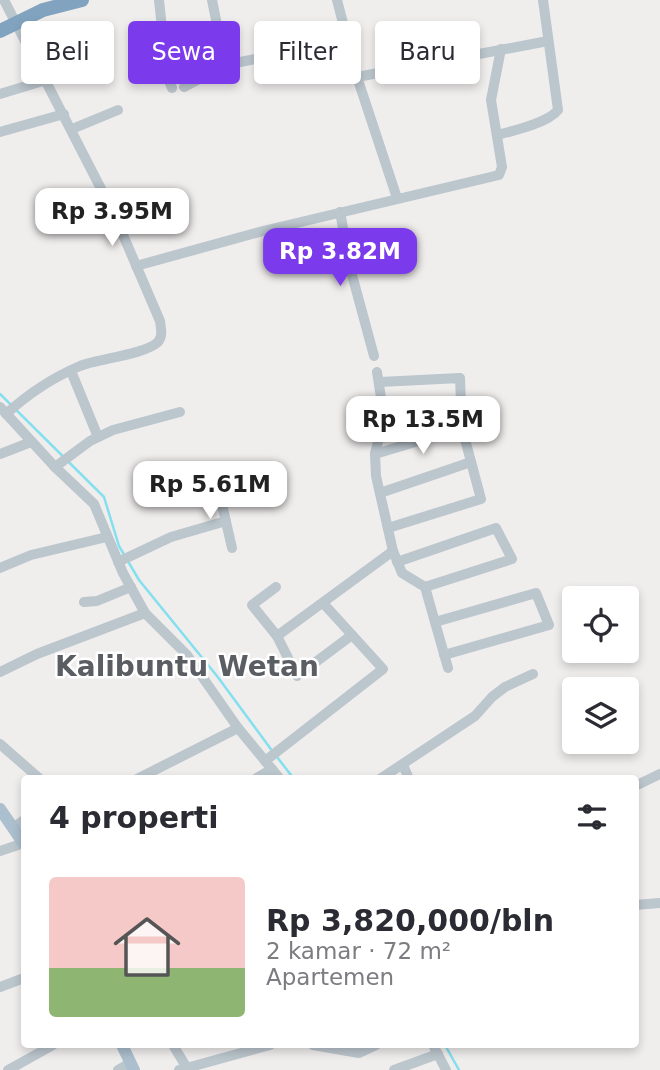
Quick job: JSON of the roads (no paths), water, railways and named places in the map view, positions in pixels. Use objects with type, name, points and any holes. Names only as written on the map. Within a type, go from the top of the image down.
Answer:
[{"type":"highway","points":[[0,31],[43,10],[82,0]]},
{"type":"main road","points":[[0,809],[19,824]]},
{"type":"main road","points":[[123,1048],[132,1067]]},
{"type":"street","points":[[4,0],[21,29]]},
{"type":"street","points":[[159,0],[164,36],[162,61],[172,88]]},
{"type":"street","points":[[212,0],[216,21]]},
{"type":"street","points":[[337,0],[343,21]]},
{"type":"street","points":[[497,135],[526,127],[557,113],[543,0]]},
{"type":"street","points":[[361,76],[548,41]]},
{"type":"street","points":[[136,266],[340,212],[499,175],[502,167],[491,93],[501,49]]},
{"type":"street","points":[[0,94],[33,84]]},
{"type":"street","points":[[48,84],[114,214],[160,321],[162,332],[159,341],[149,348],[80,366],[8,409],[31,442],[94,504],[107,537],[145,613],[187,656],[277,775]]},
{"type":"street","points":[[184,87],[190,84]]},
{"type":"street","points":[[359,84],[397,198]]},
{"type":"street","points":[[72,129],[118,110]]},
{"type":"street","points":[[0,132],[64,114]]},
{"type":"street","points":[[340,212],[351,271],[374,356]]},
{"type":"street","points":[[71,371],[98,437]]},
{"type":"street","points":[[388,528],[481,499],[461,428],[460,377],[379,377],[384,417],[375,454],[376,476],[388,528],[395,556],[402,573],[425,587],[448,668]]},
{"type":"street","points":[[57,465],[113,430],[180,411]]},
{"type":"street","points":[[375,454],[461,428]]},
{"type":"street","points":[[0,454],[31,442]]},
{"type":"street","points":[[380,493],[471,462]]},
{"type":"street","points":[[218,488],[232,548]]},
{"type":"street","points":[[121,561],[171,537],[226,521]]},
{"type":"street","points":[[277,636],[395,556],[496,528],[512,559],[425,587]]},
{"type":"street","points":[[0,568],[31,555],[107,537]]},
{"type":"street","points":[[276,586],[252,605],[277,636],[297,676],[352,635]]},
{"type":"street","points":[[84,602],[97,601],[131,587]]},
{"type":"street","points":[[435,622],[536,593],[549,625],[444,655]]},
{"type":"street","points":[[265,761],[383,668],[323,603]]},
{"type":"street","points":[[0,672],[37,654],[145,613]]},
{"type":"street","points":[[387,775],[475,716],[505,687],[533,674]]},
{"type":"street","points":[[145,775],[239,728]]},
{"type":"street","points":[[0,744],[35,775]]},
{"type":"street","points":[[403,765],[407,775]]},
{"type":"street","points":[[262,775],[272,769]]},
{"type":"street","points":[[639,784],[660,774]]},
{"type":"street","points":[[0,851],[21,845]]},
{"type":"street","points":[[639,905],[660,903]]},
{"type":"street","points":[[0,987],[21,979]]},
{"type":"street","points":[[8,1070],[48,1048]]},
{"type":"street","points":[[174,1048],[184,1069],[259,1048]]},
{"type":"street","points":[[330,1048],[359,1053],[370,1048]]},
{"type":"street","points":[[394,1070],[436,1049],[446,1070]]},
{"type":"street","points":[[118,1070],[132,1067]]},
{"type":"waterway","points":[[0,394],[104,497],[119,546],[139,580],[217,676],[273,752]]},
{"type":"waterway","points":[[277,757],[291,775]]},
{"type":"waterway","points":[[447,1048],[459,1070]]},
{"type":"district","name":"Kalibuntu Wetan","points":[[187,666]]}]
